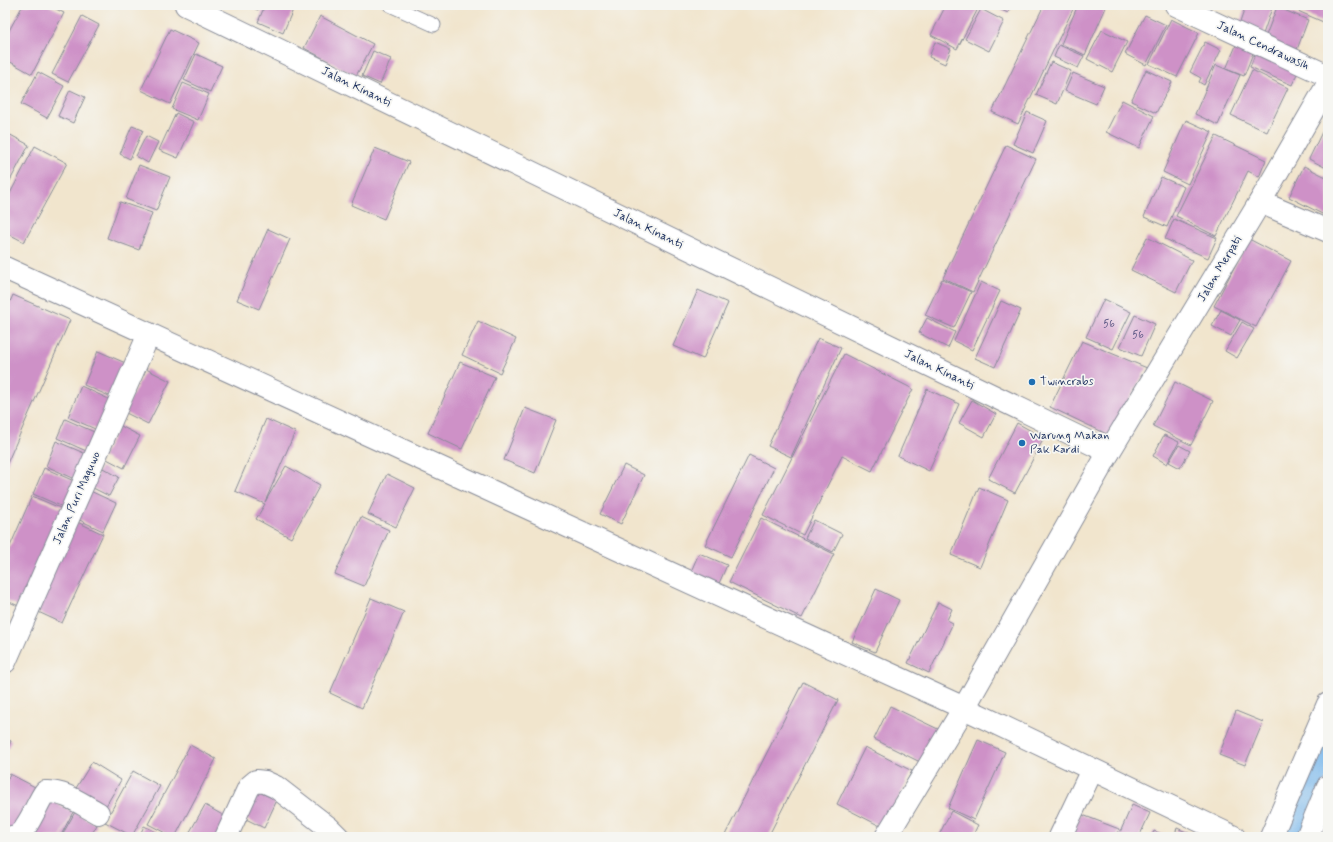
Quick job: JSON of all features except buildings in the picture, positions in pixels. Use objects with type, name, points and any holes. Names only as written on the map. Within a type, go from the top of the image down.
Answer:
[{"type":"street","name":"Jalan Kinanti","points":[[186,5],[1109,452]]},
{"type":"street","name":"Jalan Cendrawasih","points":[[1176,5],[1328,76]]},
{"type":"street","name":"Jalan Merpati","points":[[886,837],[964,708],[1109,452],[1260,202],[1328,84]]},
{"type":"street","points":[[1260,202],[1328,231]]},
{"type":"street","points":[[5,268],[964,708],[1234,837]]},
{"type":"street","name":"Jalan Puri Maguwo","points":[[5,662],[148,334]]},
{"type":"street","points":[[1271,837],[1328,704]]},
{"type":"street","points":[[1060,837],[1092,770]]},
{"type":"street","points":[[226,837],[249,787],[256,781],[265,782],[276,786],[329,828],[338,837]]},
{"type":"street","points":[[1307,837],[1328,786]]},
{"type":"street","points":[[12,837],[16,837],[24,830],[45,792],[66,795],[98,813]]},
{"type":"lane","points":[[390,5],[434,24]]},
{"type":"waterway","points":[[1291,837],[1328,746]]},
{"type":"place","name":"Twincrabs","points":[[1032,382]]},
{"type":"place","name":"Warung Makan Pak Kardi","points":[[1022,443]]}]
